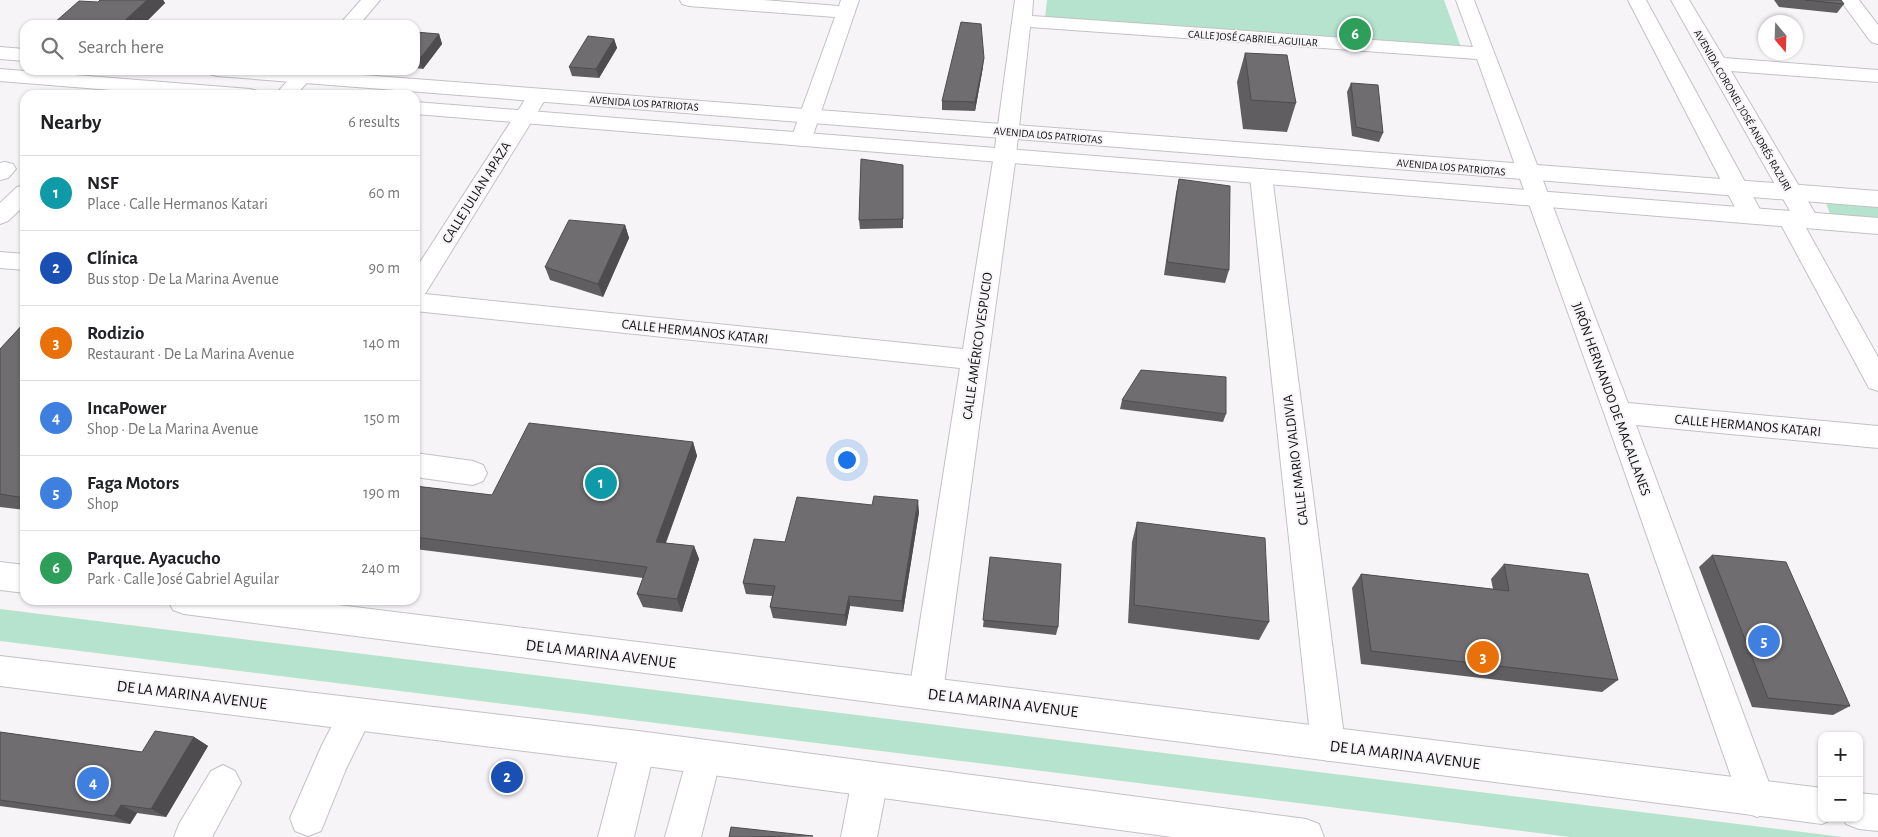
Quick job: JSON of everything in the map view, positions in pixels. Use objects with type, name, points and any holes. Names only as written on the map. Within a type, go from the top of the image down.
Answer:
[{"type":"street","points":[[354,20],[372,0]]},
{"type":"street","points":[[689,0],[848,6],[802,139]]},
{"type":"street","name":"CALLE AMÉRICO VESPUCIO","points":[[926,692],[1006,144],[1024,0]]},
{"type":"street","name":"JIRÓN HERNANDO DE MAGALLANES","points":[[1465,0],[1618,413],[1757,799]]},
{"type":"street","points":[[1637,0],[1751,216]]},
{"type":"street","name":"AVENIDA CORONEL JOSÉ ANDRÉS RAZURI","points":[[1680,0],[1791,192],[1798,219],[1878,381]]},
{"type":"street","points":[[1848,0],[1878,38]]},
{"type":"street","name":"CALLE JOSÉ GABRIEL AGUILAR","points":[[1022,21],[1485,54]]},
{"type":"street","points":[[0,53],[20,55]]},
{"type":"street","points":[[1716,64],[1878,76]]},
{"type":"street","points":[[0,75],[188,90]]},
{"type":"street","points":[[290,90],[303,75]]},
{"type":"street","name":"AVENIDA LOS PATRIOTAS","points":[[326,75],[538,95],[810,116],[1006,144],[1261,176],[1533,185],[1737,188],[1878,199]]},
{"type":"street","name":"CALLE JULIAN APAZA","points":[[420,282],[538,95]]},
{"type":"street","name":"AVENIDA LOS PATRIOTAS","points":[[420,108],[802,139],[1006,144],[1533,185],[1751,216],[1878,226]]},
{"type":"street","name":"CALLE MARIO VALDIVIA","points":[[1261,176],[1328,744]]},
{"type":"street","points":[[0,216],[20,197]]},
{"type":"street","points":[[0,260],[20,262]]},
{"type":"street","name":"CALLE HERMANOS KATARI","points":[[420,303],[975,360]]},
{"type":"street","name":"CALLE HERMANOS KATARI","points":[[1618,413],[1878,437]]},
{"type":"street","points":[[420,466],[474,473]]},
{"type":"street","points":[[0,576],[20,578]]},
{"type":"street","name":"DE LA MARINA AVENUE","points":[[235,605],[581,651],[926,692],[1818,806]]},
{"type":"street","name":"DE LA MARINA AVENUE","points":[[3,675],[356,714],[638,748],[1306,837]]},
{"type":"street","points":[[308,818],[334,757],[356,714]]},
{"type":"street","points":[[616,837],[638,748]]},
{"type":"street","points":[[683,837],[704,758]]},
{"type":"street","points":[[858,837],[870,780]]},
{"type":"street","points":[[192,837],[223,783]]},
{"type":"street","points":[[1863,811],[1878,813]]},
{"type":"street","points":[[1164,818],[1198,837]]},
{"type":"green space","points":[[1047,0],[1444,0],[1462,50],[1045,18]]},
{"type":"green space","points":[[1826,203],[1878,207],[1878,218],[1830,214]]},
{"type":"green space","points":[[0,609],[1843,837],[1570,837],[0,641]]},
{"type":"building","points":[[100,0],[147,0],[125,20],[57,20],[79,1],[98,2]]},
{"type":"building","points":[[1805,0],[1841,0],[1844,4]]},
{"type":"building","points":[[961,22],[981,24],[984,58],[975,102],[942,101]]},
{"type":"building","points":[[420,32],[439,34],[420,59]]},
{"type":"building","points":[[588,36],[614,39],[596,69],[569,67]]},
{"type":"building","points":[[1245,53],[1287,55],[1296,103],[1251,100]]},
{"type":"building","points":[[1351,83],[1378,85],[1383,133],[1356,127]]},
{"type":"building","points":[[861,159],[903,165],[903,219],[859,220]]},
{"type":"building","points":[[1179,179],[1230,186],[1229,270],[1167,262]]},
{"type":"building","points":[[569,220],[625,225],[598,284],[545,267]]},
{"type":"building","points":[[20,327],[20,497],[0,494],[0,349]]},
{"type":"building","points":[[1141,370],[1226,377],[1226,414],[1122,400]]},
{"type":"building","points":[[529,423],[693,442],[656,542],[694,546],[677,599],[637,594],[647,567],[420,538],[420,487],[492,495]]},
{"type":"building","points":[[874,496],[918,500],[902,601],[849,596],[845,615],[770,607],[775,586],[743,583],[754,539],[785,542],[797,497],[872,505]]},
{"type":"building","points":[[1137,522],[1265,538],[1269,622],[1134,605]]},
{"type":"building","points":[[1712,555],[1786,562],[1850,706],[1768,698]]},
{"type":"building","points":[[990,557],[1061,564],[1058,627],[983,620]]},
{"type":"building","points":[[1504,564],[1588,574],[1618,680],[1371,651],[1361,574],[1509,591]]},
{"type":"building","points":[[155,731],[194,737],[151,809],[121,805],[114,816],[0,800],[0,732],[142,752]]},
{"type":"building","points":[[731,827],[813,836],[729,837]]},
{"type":"place","name":"Parque. Ayacucho","points":[[1355,34]]},
{"type":"place","name":"NSF","points":[[601,483]]},
{"type":"place","name":"Faga Motors","points":[[1764,641]]},
{"type":"place","name":"Rodizio","points":[[1483,657]]},
{"type":"place","name":"Clínica","points":[[507,777]]},
{"type":"place","name":"IncaPower","points":[[93,783]]}]
